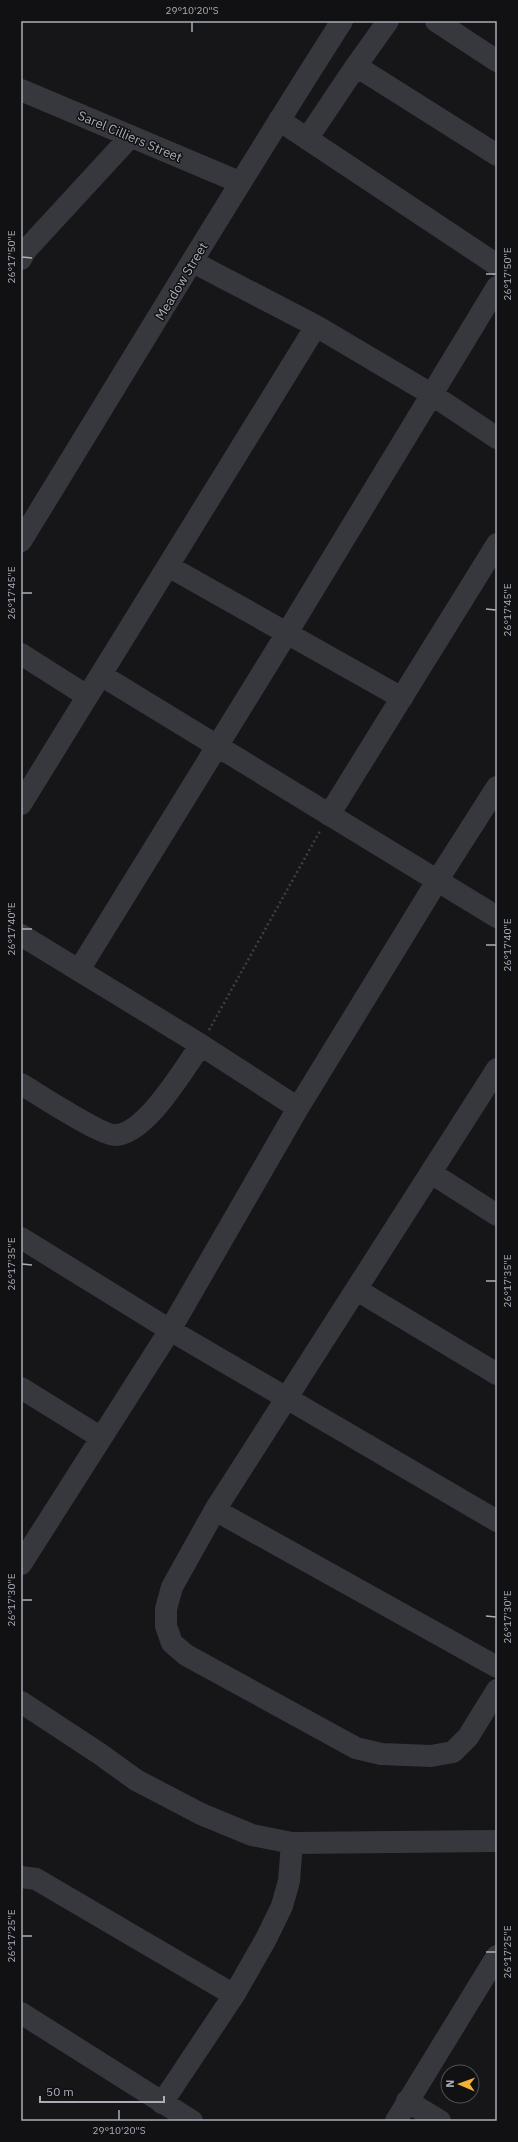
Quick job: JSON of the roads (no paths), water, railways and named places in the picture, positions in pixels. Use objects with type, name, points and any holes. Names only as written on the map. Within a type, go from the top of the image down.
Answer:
[{"type":"street","name":"Meadow Street","points":[[21,541],[193,262],[240,182],[342,21]]},
{"type":"street","points":[[306,139],[388,21]]},
{"type":"street","points":[[436,21],[497,61]]},
{"type":"street","points":[[356,66],[497,155]]},
{"type":"street","name":"Sarel Cilliers Street","points":[[21,90],[240,182]]},
{"type":"street","points":[[279,120],[497,264]]},
{"type":"street","points":[[23,252],[132,136]]},
{"type":"street","points":[[193,262],[316,326],[431,394],[497,438]]},
{"type":"street","points":[[79,970],[287,633],[497,287]]},
{"type":"street","points":[[21,804],[316,326]]},
{"type":"street","points":[[329,815],[497,544]]},
{"type":"street","points":[[168,566],[402,698]]},
{"type":"street","points":[[21,654],[87,696]]},
{"type":"street","points":[[100,675],[218,745],[329,815],[497,917]]},
{"type":"street","points":[[21,1564],[100,1437],[170,1330],[298,1108],[437,881],[497,787]]},
{"type":"street","points":[[21,935],[201,1045],[298,1108]]},
{"type":"street","points":[[21,1084],[94,1127],[114,1135],[127,1133],[141,1123],[161,1101],[201,1045]]},
{"type":"street","points":[[497,1069],[215,1510],[172,1587],[166,1609],[166,1626],[172,1642],[186,1655],[356,1748],[381,1754],[431,1756],[453,1752],[468,1737],[497,1690]]},
{"type":"street","points":[[431,1174],[497,1215]]},
{"type":"street","points":[[23,1244],[497,1521]]},
{"type":"street","points":[[357,1290],[497,1374]]},
{"type":"street","points":[[21,1388],[100,1437]]},
{"type":"street","points":[[215,1510],[497,1667]]},
{"type":"street","points":[[21,1702],[100,1754],[136,1780],[201,1814],[252,1835],[292,1844],[497,1841]]},
{"type":"street","points":[[162,2103],[234,1995],[282,1906],[290,1881],[292,1844]]},
{"type":"street","points":[[21,1877],[36,1879],[234,1995]]},
{"type":"street","points":[[396,2121],[497,1956]]},
{"type":"street","points":[[21,2013],[192,2121]]},
{"type":"street","points":[[407,2101],[440,2121]]}]
